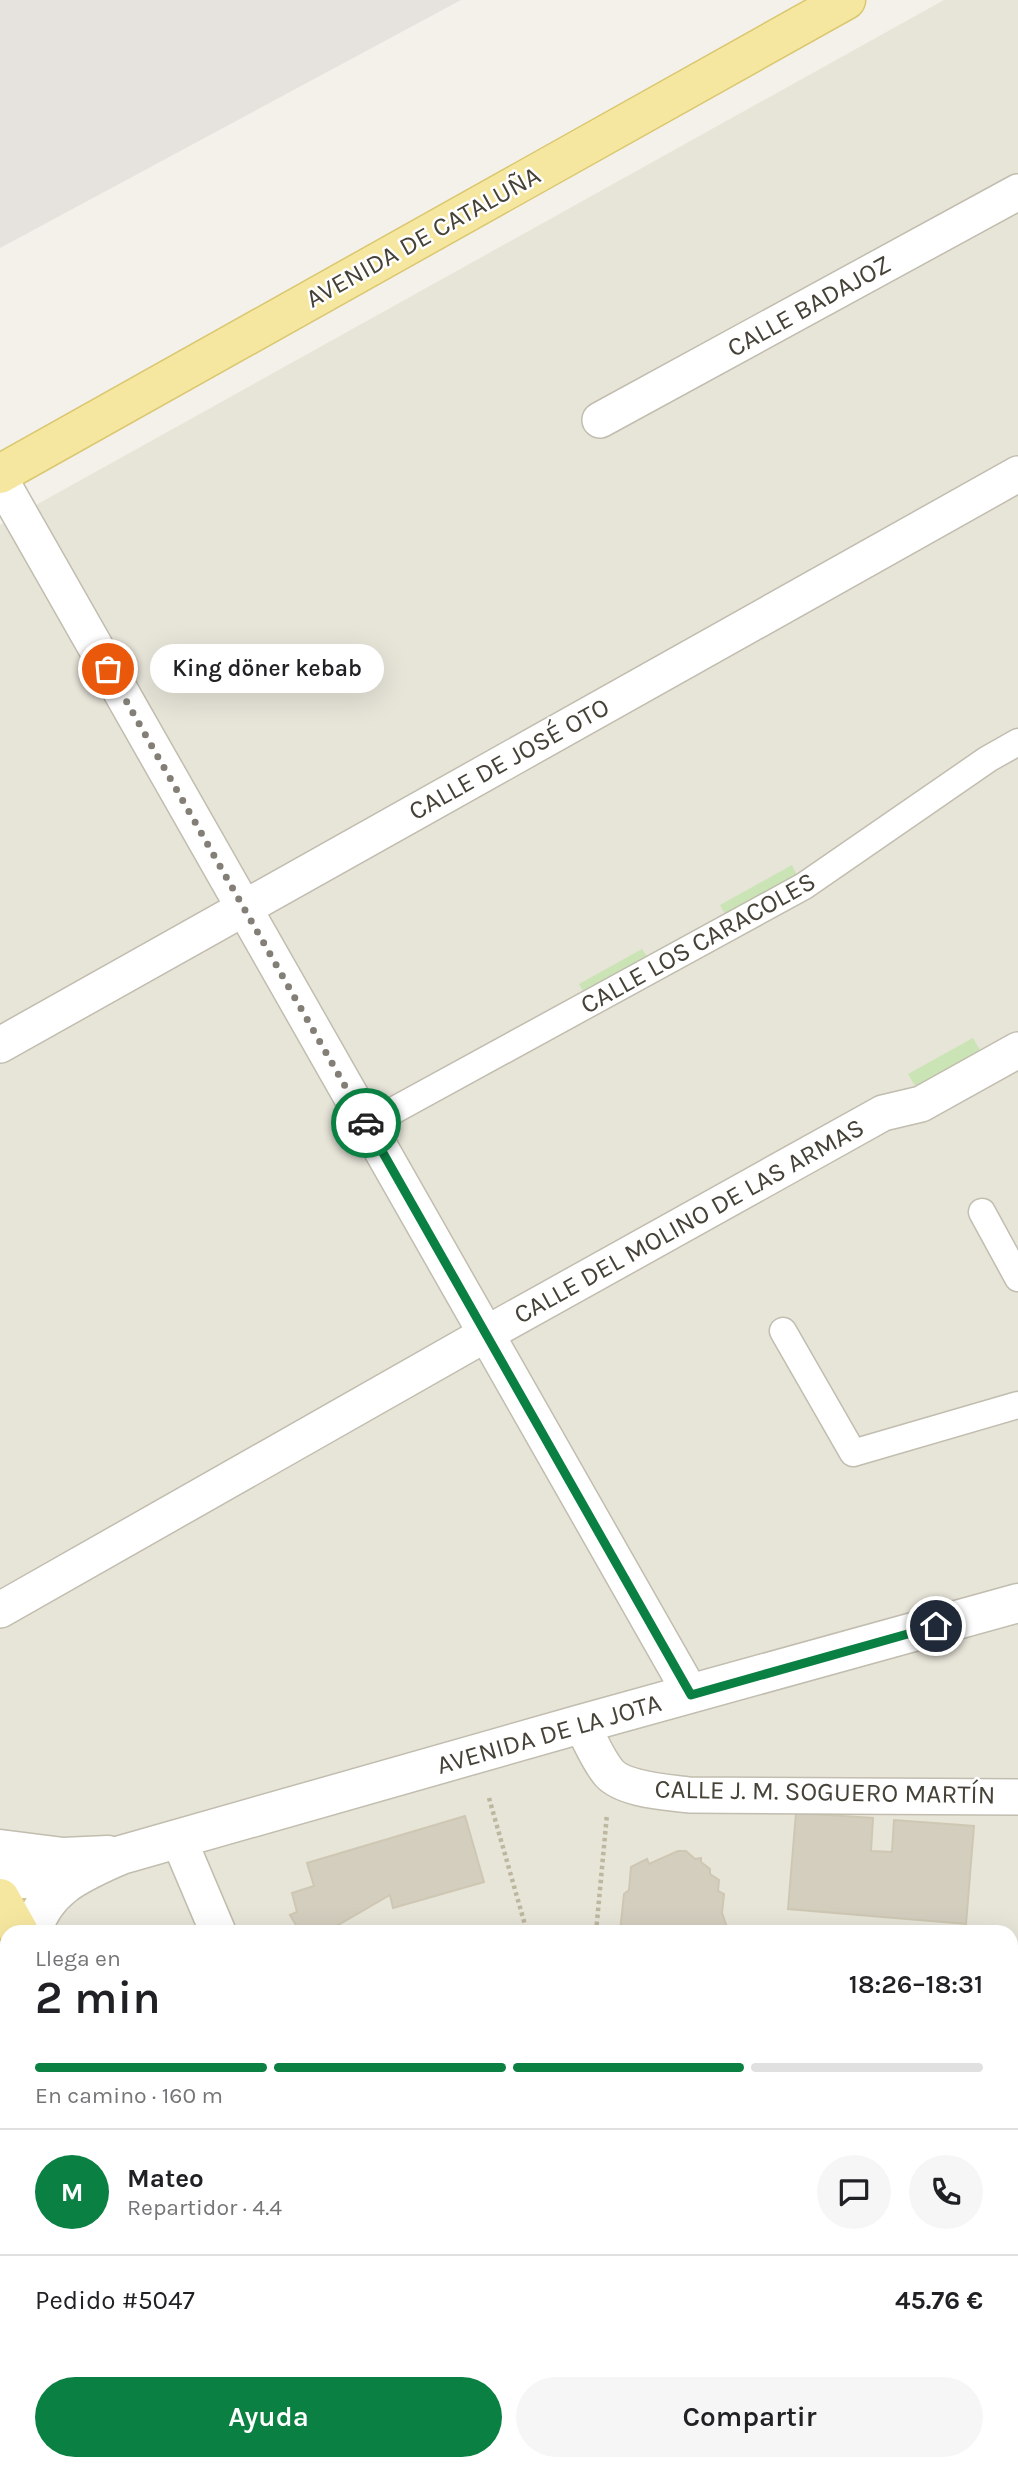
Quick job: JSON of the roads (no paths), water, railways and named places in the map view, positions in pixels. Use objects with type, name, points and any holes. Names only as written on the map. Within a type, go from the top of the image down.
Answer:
[{"type":"main road","name":"AVENIDA DE CATALUÑA","points":[[0,476],[846,0]]},
{"type":"main road","points":[[0,1898],[15,1925]]},
{"type":"street","name":"CALLE BADAJOZ","points":[[600,420],[1018,192]]},
{"type":"street","name":"CALLE DE JOSÉ OTO","points":[[0,1045],[1018,474]]},
{"type":"street","points":[[0,476],[691,1695]]},
{"type":"street","name":"CALLE LOS CARACOLES","points":[[367,1125],[804,886],[988,759],[1018,742]]},
{"type":"street","name":"CALLE DEL MOLINO DE LAS ARMAS","points":[[0,1610],[486,1334],[883,1113],[921,1104],[1018,1050]]},
{"type":"street","points":[[982,1212],[1018,1278]]},
{"type":"street","points":[[783,1331],[853,1453],[1018,1405]]},
{"type":"street","name":"AVENIDA DE LA JOTA","points":[[34,1925],[37,1915],[55,1892],[72,1877],[121,1855],[1018,1603]]},
{"type":"street","name":"CALLE J. M. SOGUERO MARTÍN","points":[[581,1724],[610,1775],[623,1783],[663,1792],[689,1795],[1018,1797]]},
{"type":"street","points":[[179,1840],[215,1925]]},
{"type":"street","name":"AVENIDA DE LA JOTA","points":[[0,1849],[63,1857],[121,1855]]},
{"type":"street","name":"AVENIDA DE LA JOTA","points":[[0,1878],[45,1880],[72,1877]]},
{"type":"place","name":"King döner kebab","points":[[108,669]]}]
